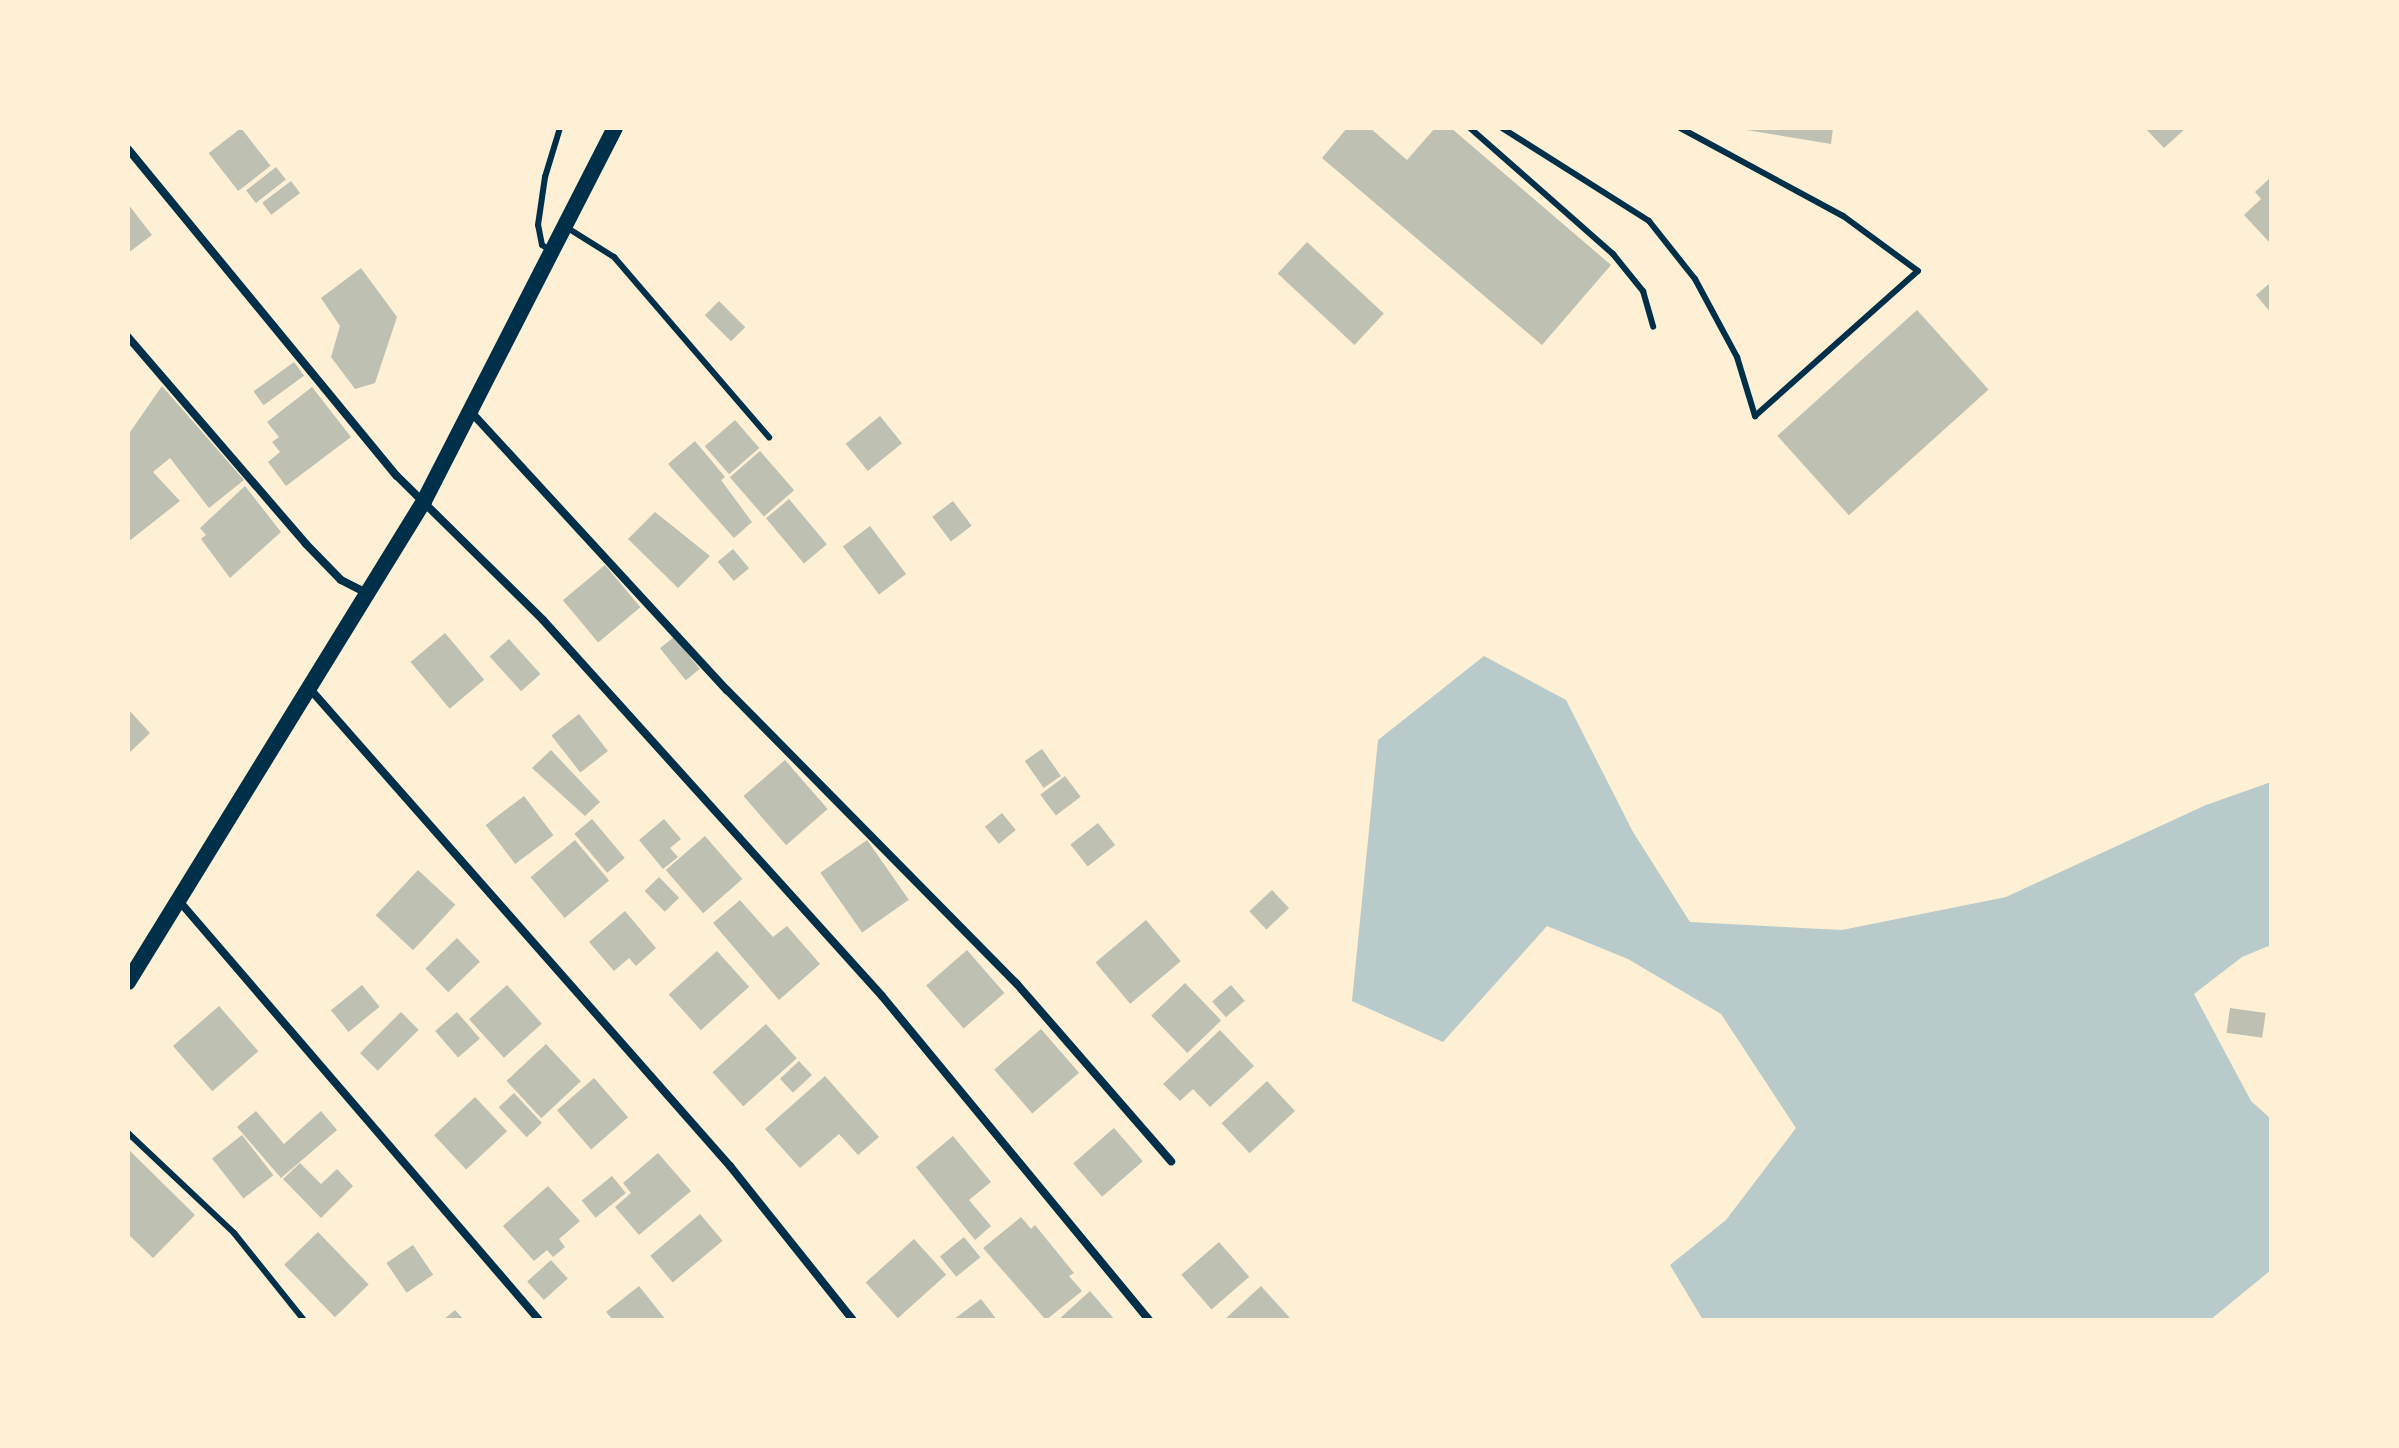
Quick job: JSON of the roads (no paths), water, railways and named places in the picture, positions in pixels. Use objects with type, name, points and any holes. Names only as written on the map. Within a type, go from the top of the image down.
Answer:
[{"type":"main road","points":[[128,982],[424,501],[615,128]]},
{"type":"street","points":[[128,149],[397,476],[543,620],[882,996],[1149,1320]]},
{"type":"street","points":[[128,337],[306,544],[341,580],[368,594]]},
{"type":"street","points":[[471,412],[727,690],[846,805],[1017,984],[1171,1161]]},
{"type":"street","points":[[310,689],[730,1166],[853,1320]]},
{"type":"street","points":[[180,902],[539,1320]]},
{"type":"lane","points":[[553,252],[542,245],[538,225],[545,177],[560,128]]},
{"type":"lane","points":[[1470,128],[1613,254],[1643,291],[1653,327]]},
{"type":"lane","points":[[1502,128],[1649,221],[1695,279],[1737,357],[1755,416],[1918,271],[1843,216],[1680,128]]},
{"type":"lane","points":[[566,227],[614,257],[769,437]]},
{"type":"lane","points":[[128,1133],[234,1233],[304,1320]]}]
